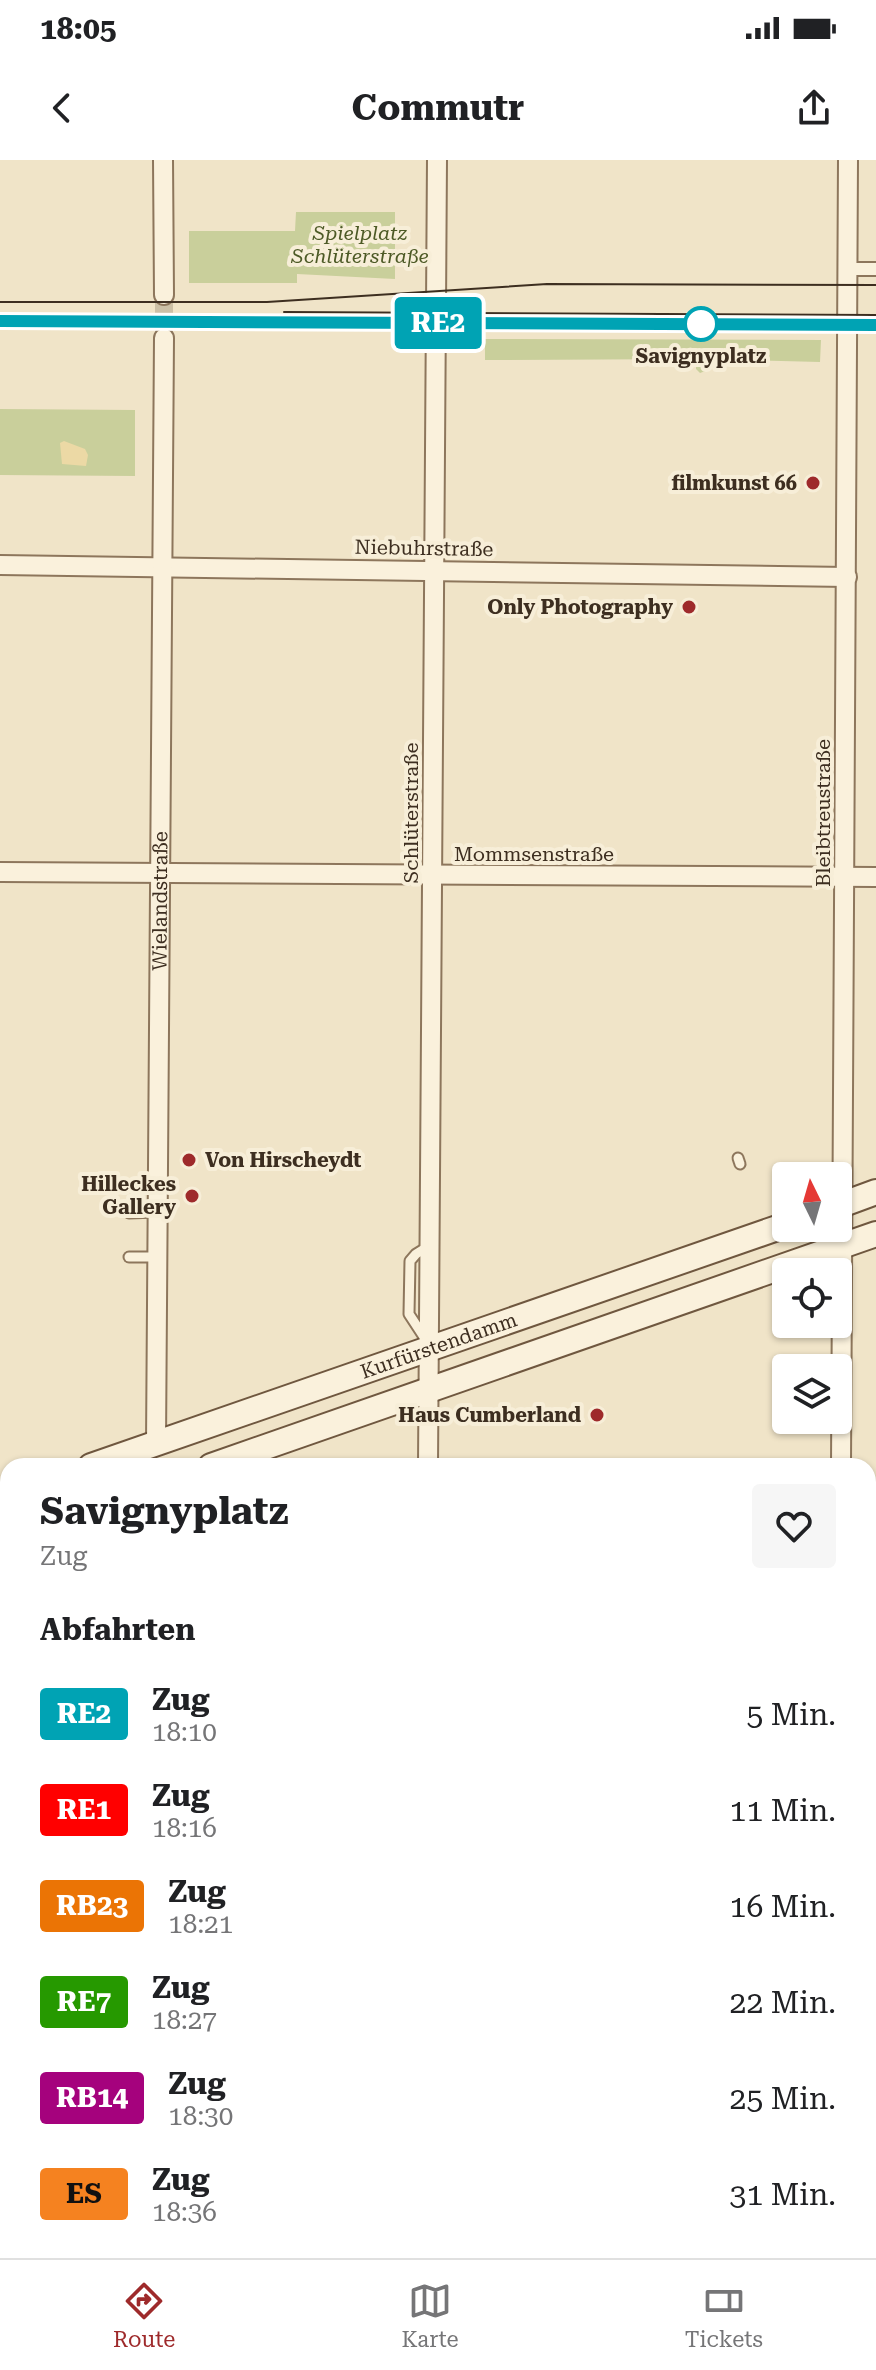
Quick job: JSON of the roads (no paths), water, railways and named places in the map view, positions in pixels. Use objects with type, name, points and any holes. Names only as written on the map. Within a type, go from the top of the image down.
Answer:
[{"type":"main road","points":[[852,1201],[876,1192]]},
{"type":"main road","name":"Kurfürstendamm","points":[[156,1455],[429,1346],[772,1230]]},
{"type":"main road","name":"Kurfürstendamm","points":[[234,1458],[876,1234]]},
{"type":"street","points":[[163,160],[164,295]]},
{"type":"street","name":"Schlüterstraße","points":[[428,1458],[437,160]]},
{"type":"street","name":"Bleibtreustraße","points":[[841,1162],[848,160]]},
{"type":"street","points":[[847,269],[876,269]]},
{"type":"street","name":"Wielandstraße","points":[[156,1455],[164,338]]},
{"type":"street","name":"Niebuhrstraße","points":[[0,565],[847,577]]},
{"type":"street","name":"Mommsenstraße","points":[[0,872],[876,877]]},
{"type":"street","name":"Bleibtreustraße","points":[[841,1458],[842,1242]]},
{"type":"lane","points":[[129,1213],[157,1212]]},
{"type":"lane","points":[[129,1257],[156,1257]]},
{"type":"tunnel","points":[[164,295],[164,338]]},
{"type":"tram line","points":[[0,302],[267,302],[547,284],[876,285]]},
{"type":"tram line","points":[[284,312],[876,315]]},
{"type":"railway","points":[[0,321],[876,325]]},
{"type":"train","name":"RE2","points":[[0,321],[876,325]]},
{"type":"place","name":"Savignyplatz","points":[[701,324]]},
{"type":"place","name":"filmkunst 66","points":[[813,483]]},
{"type":"place","name":"Only Photography","points":[[689,607]]},
{"type":"place","name":"Von Hirscheydt","points":[[189,1160]]},
{"type":"place","name":"Hilleckes Gallery","points":[[192,1196]]},
{"type":"place","name":"Haus Cumberland","points":[[597,1415]]},
{"type":"park label","name":"Spielplatz Schlüterstraße","points":[[360,244]]}]
